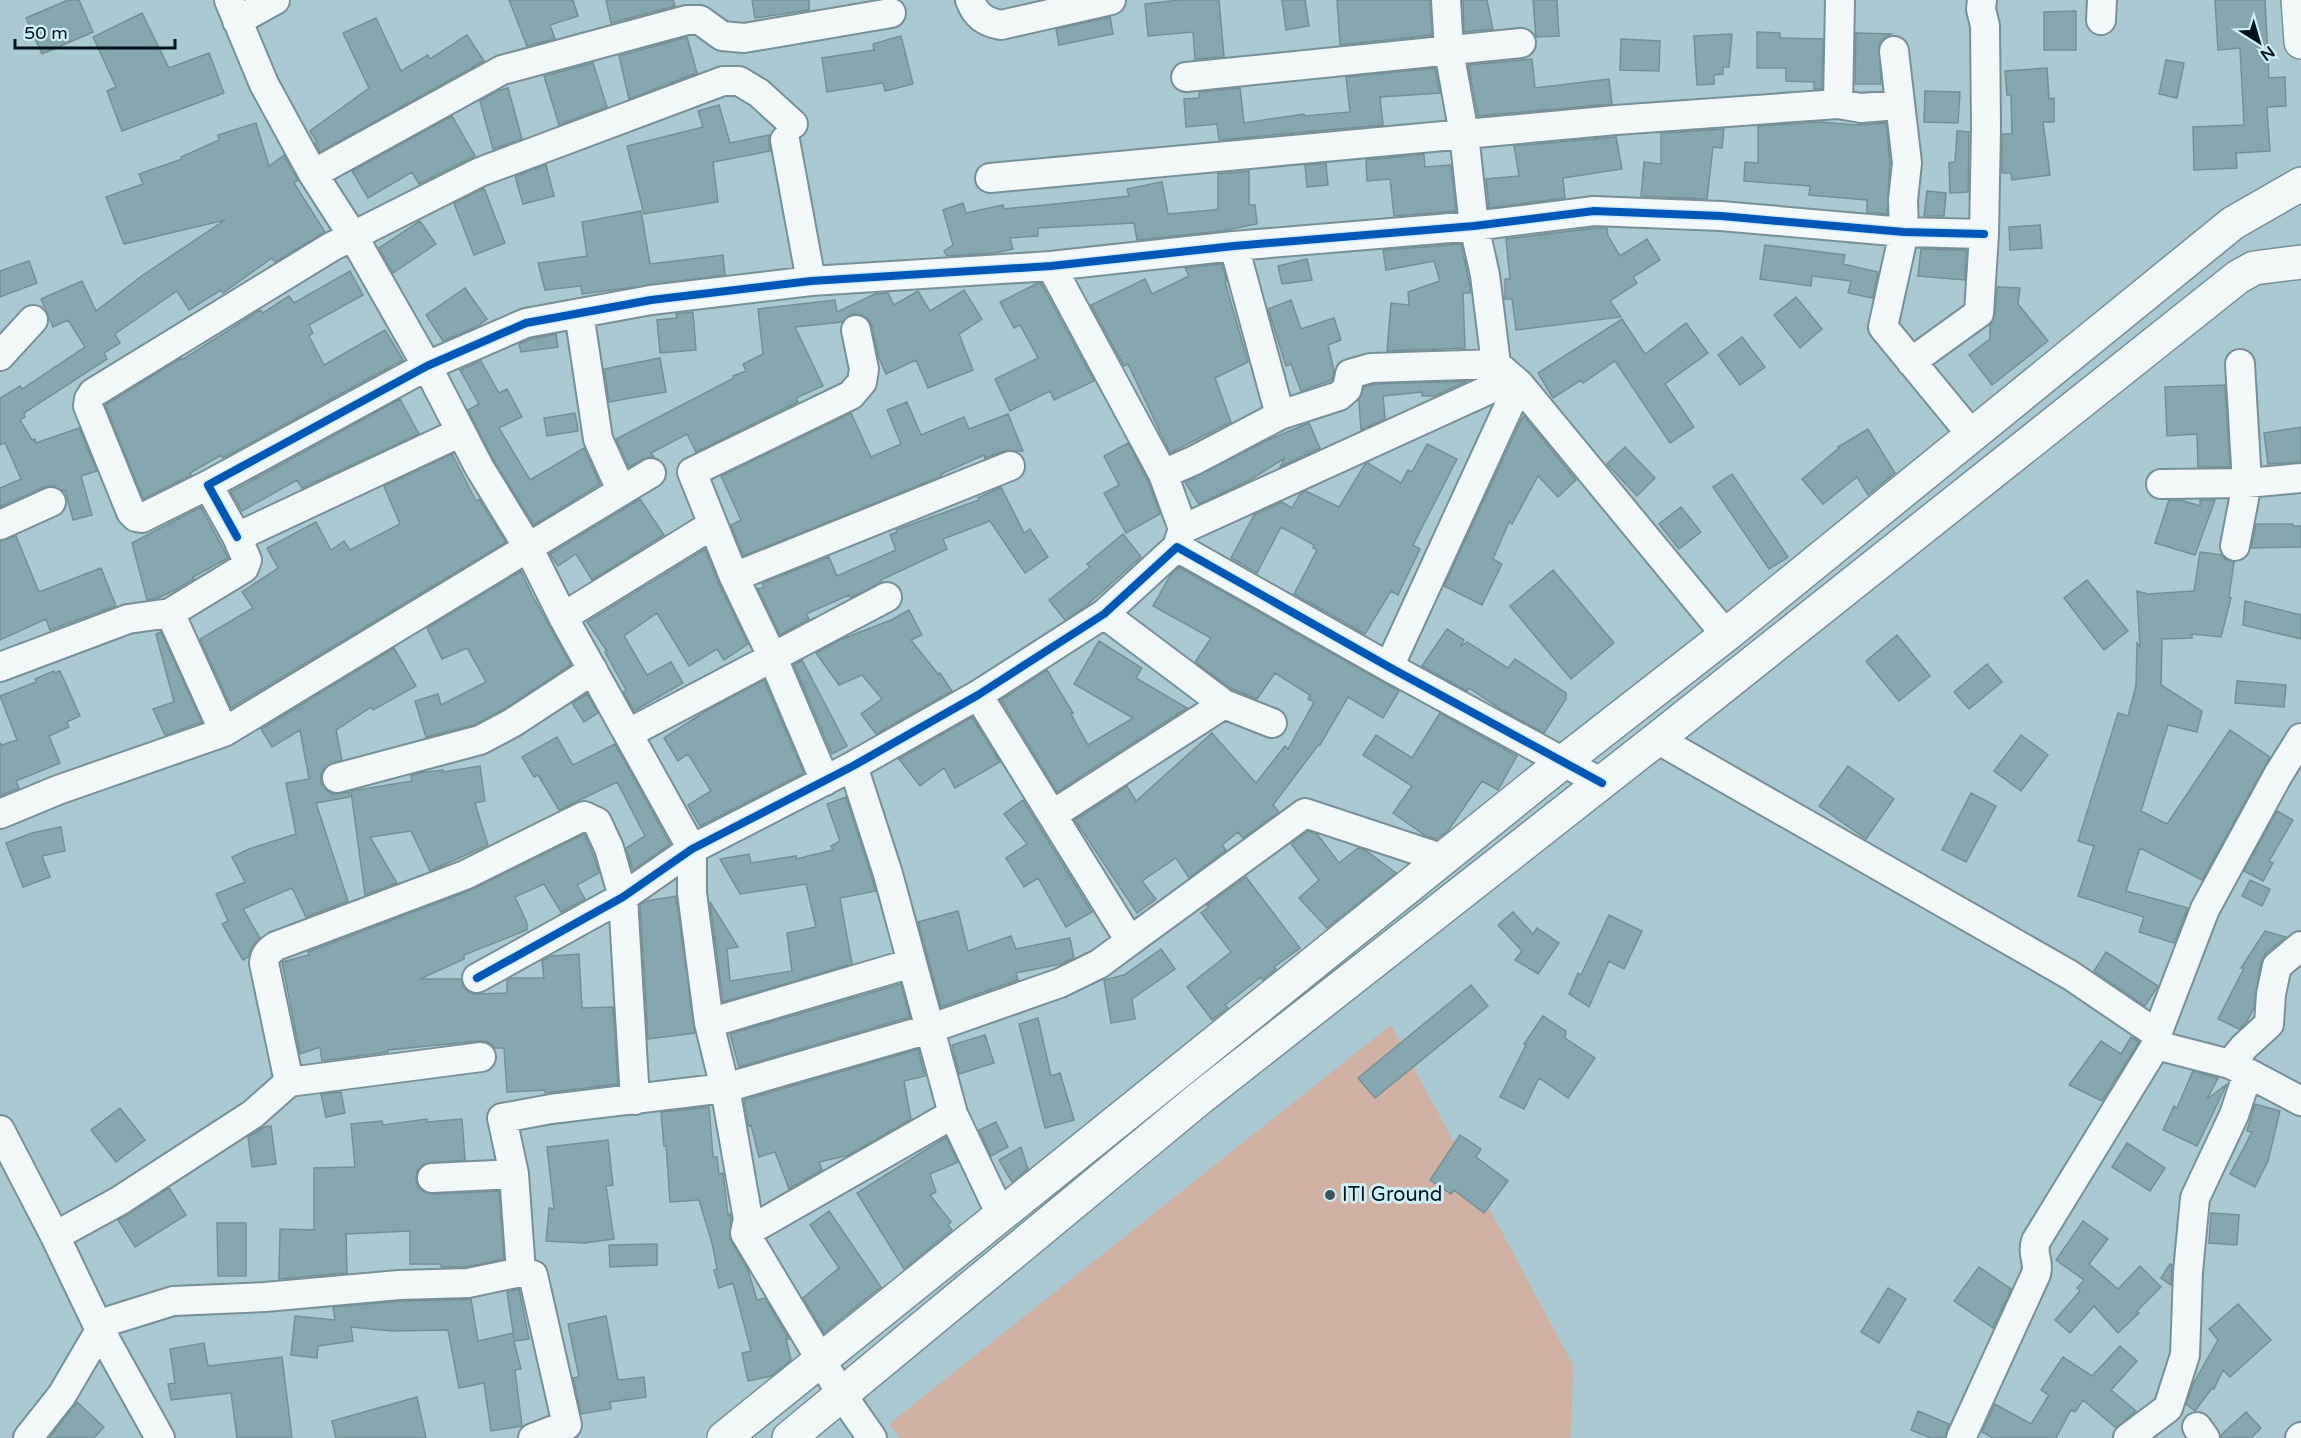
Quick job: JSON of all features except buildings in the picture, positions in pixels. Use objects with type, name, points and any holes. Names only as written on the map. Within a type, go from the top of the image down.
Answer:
[{"type":"main road","points":[[2298,0],[2301,42]]},
{"type":"main road","points":[[724,1438],[1563,762],[1726,634],[2233,223],[2301,184]]},
{"type":"main road","points":[[2233,223],[2254,268]]},
{"type":"main road","points":[[789,1438],[1200,1098],[1602,783],[2238,277],[2254,268],[2301,262]]},
{"type":"street","points":[[275,0],[233,11],[264,84],[426,366],[479,467],[528,547],[563,617],[692,849],[692,893],[709,1023],[725,1088],[748,1219],[745,1233],[842,1395],[872,1438]]},
{"type":"street","points":[[970,0],[974,10],[987,22],[1001,25],[1111,0]]},
{"type":"street","points":[[1446,0],[1449,51],[1464,134],[1474,226],[1509,376],[1726,634]]},
{"type":"street","points":[[1838,104],[1840,0]]},
{"type":"street","points":[[1911,362],[1979,313],[1984,234],[1986,38],[1982,0]]},
{"type":"street","points":[[314,174],[502,70],[687,20],[700,20],[723,36],[744,38],[891,14]]},
{"type":"street","points":[[1186,77],[1521,43]]},
{"type":"street","points":[[1894,51],[1907,163],[1903,200],[1904,232],[1882,327],[1971,434]]},
{"type":"street","points":[[811,281],[789,132],[759,93],[739,81],[723,81],[480,172],[353,236],[321,253],[93,393],[88,406],[131,512],[136,517],[142,518],[208,485],[426,366],[526,322],[651,300],[811,281],[1051,266],[1234,246],[1474,226],[1594,211],[1732,217],[1904,232],[1984,234]]},
{"type":"street","points":[[990,178],[1464,134],[1838,104],[1861,108],[1899,105]]},
{"type":"street","points":[[1234,246],[1280,415]]},
{"type":"street","points":[[1051,266],[1163,474],[1180,538],[1389,668],[1602,783]]},
{"type":"street","points":[[579,314],[598,439],[621,490]]},
{"type":"street","points":[[0,356],[33,320]]},
{"type":"street","points":[[825,781],[772,656],[734,577],[692,472],[851,394],[862,382],[864,369],[856,330]]},
{"type":"street","points":[[2235,546],[2247,483],[2240,364]]},
{"type":"street","points":[[1163,474],[1195,460],[1280,415],[1339,396],[1347,389],[1350,374],[1371,368],[1509,376]]},
{"type":"street","points":[[477,978],[623,897],[692,849],[853,766],[978,695],[1104,614],[1180,538],[1509,376]]},
{"type":"street","points":[[1389,668],[1509,376]]},
{"type":"street","points":[[237,537],[461,432]]},
{"type":"street","points":[[734,577],[1010,466]]},
{"type":"street","points":[[0,814],[58,790],[224,732],[651,473]]},
{"type":"street","points":[[2161,484],[2247,483],[2301,478]]},
{"type":"street","points":[[0,667],[128,619],[170,613],[244,568],[247,560],[208,485]]},
{"type":"street","points":[[0,525],[51,502]]},
{"type":"street","points":[[563,617],[712,525]]},
{"type":"street","points":[[629,733],[886,597]]},
{"type":"street","points":[[170,613],[224,732]]},
{"type":"street","points":[[1104,614],[1224,704],[1272,723]]},
{"type":"street","points":[[337,778],[480,740],[512,723],[592,670]]},
{"type":"street","points":[[978,695],[1130,941]]},
{"type":"street","points":[[1052,815],[1224,704]]},
{"type":"street","points":[[1961,1438],[2036,1274],[2038,1268],[2033,1251],[2036,1241],[2156,1040],[2205,909],[2278,775],[2301,738]]},
{"type":"street","points":[[1657,739],[2070,975],[2156,1040],[2239,1069],[2301,1101]]},
{"type":"street","points":[[853,766],[888,874],[953,1114],[1001,1215]]},
{"type":"street","points":[[521,1272],[514,1174],[502,1118],[551,1109],[725,1088],[929,1029],[1078,976],[1130,941],[1305,813],[1444,859]]},
{"type":"street","points":[[289,1082],[264,963],[265,956],[276,946],[465,875],[584,816],[597,822],[609,848],[623,897],[635,1100]]},
{"type":"street","points":[[2128,1438],[2168,1408],[2185,1354],[2188,1272],[2195,1198],[2234,1115],[2244,1047],[2269,1024],[2271,994],[2277,966],[2301,946]]},
{"type":"street","points":[[709,1023],[912,963]]},
{"type":"street","points":[[55,1236],[119,1201],[243,1120],[289,1082],[481,1057]]},
{"type":"street","points":[[745,1233],[953,1114]]},
{"type":"street","points":[[3,1144],[55,1236],[100,1330],[160,1438]]},
{"type":"street","points":[[432,1178],[514,1174]]},
{"type":"street","points":[[28,1438],[62,1395],[100,1330],[112,1320],[173,1301],[468,1283],[521,1272],[533,1275],[567,1425],[533,1438]]},
{"type":"shaded area","name":"ITI Ground","points":[[1391,1025],[1573,1365],[1571,1438],[900,1438],[889,1424]]},
{"type":"cycle path","points":[[237,537],[208,485],[427,366],[526,323],[651,300],[811,281],[1051,266],[1234,246],[1474,226],[1594,211],[1721,216],[1904,232],[1984,234]]},
{"type":"cycle path","points":[[477,978],[623,897],[692,849],[853,766],[978,695],[1104,614],[1177,547],[1389,667],[1602,783]]},
{"type":"place","name":"ITI Ground","points":[[1330,1195]]}]
